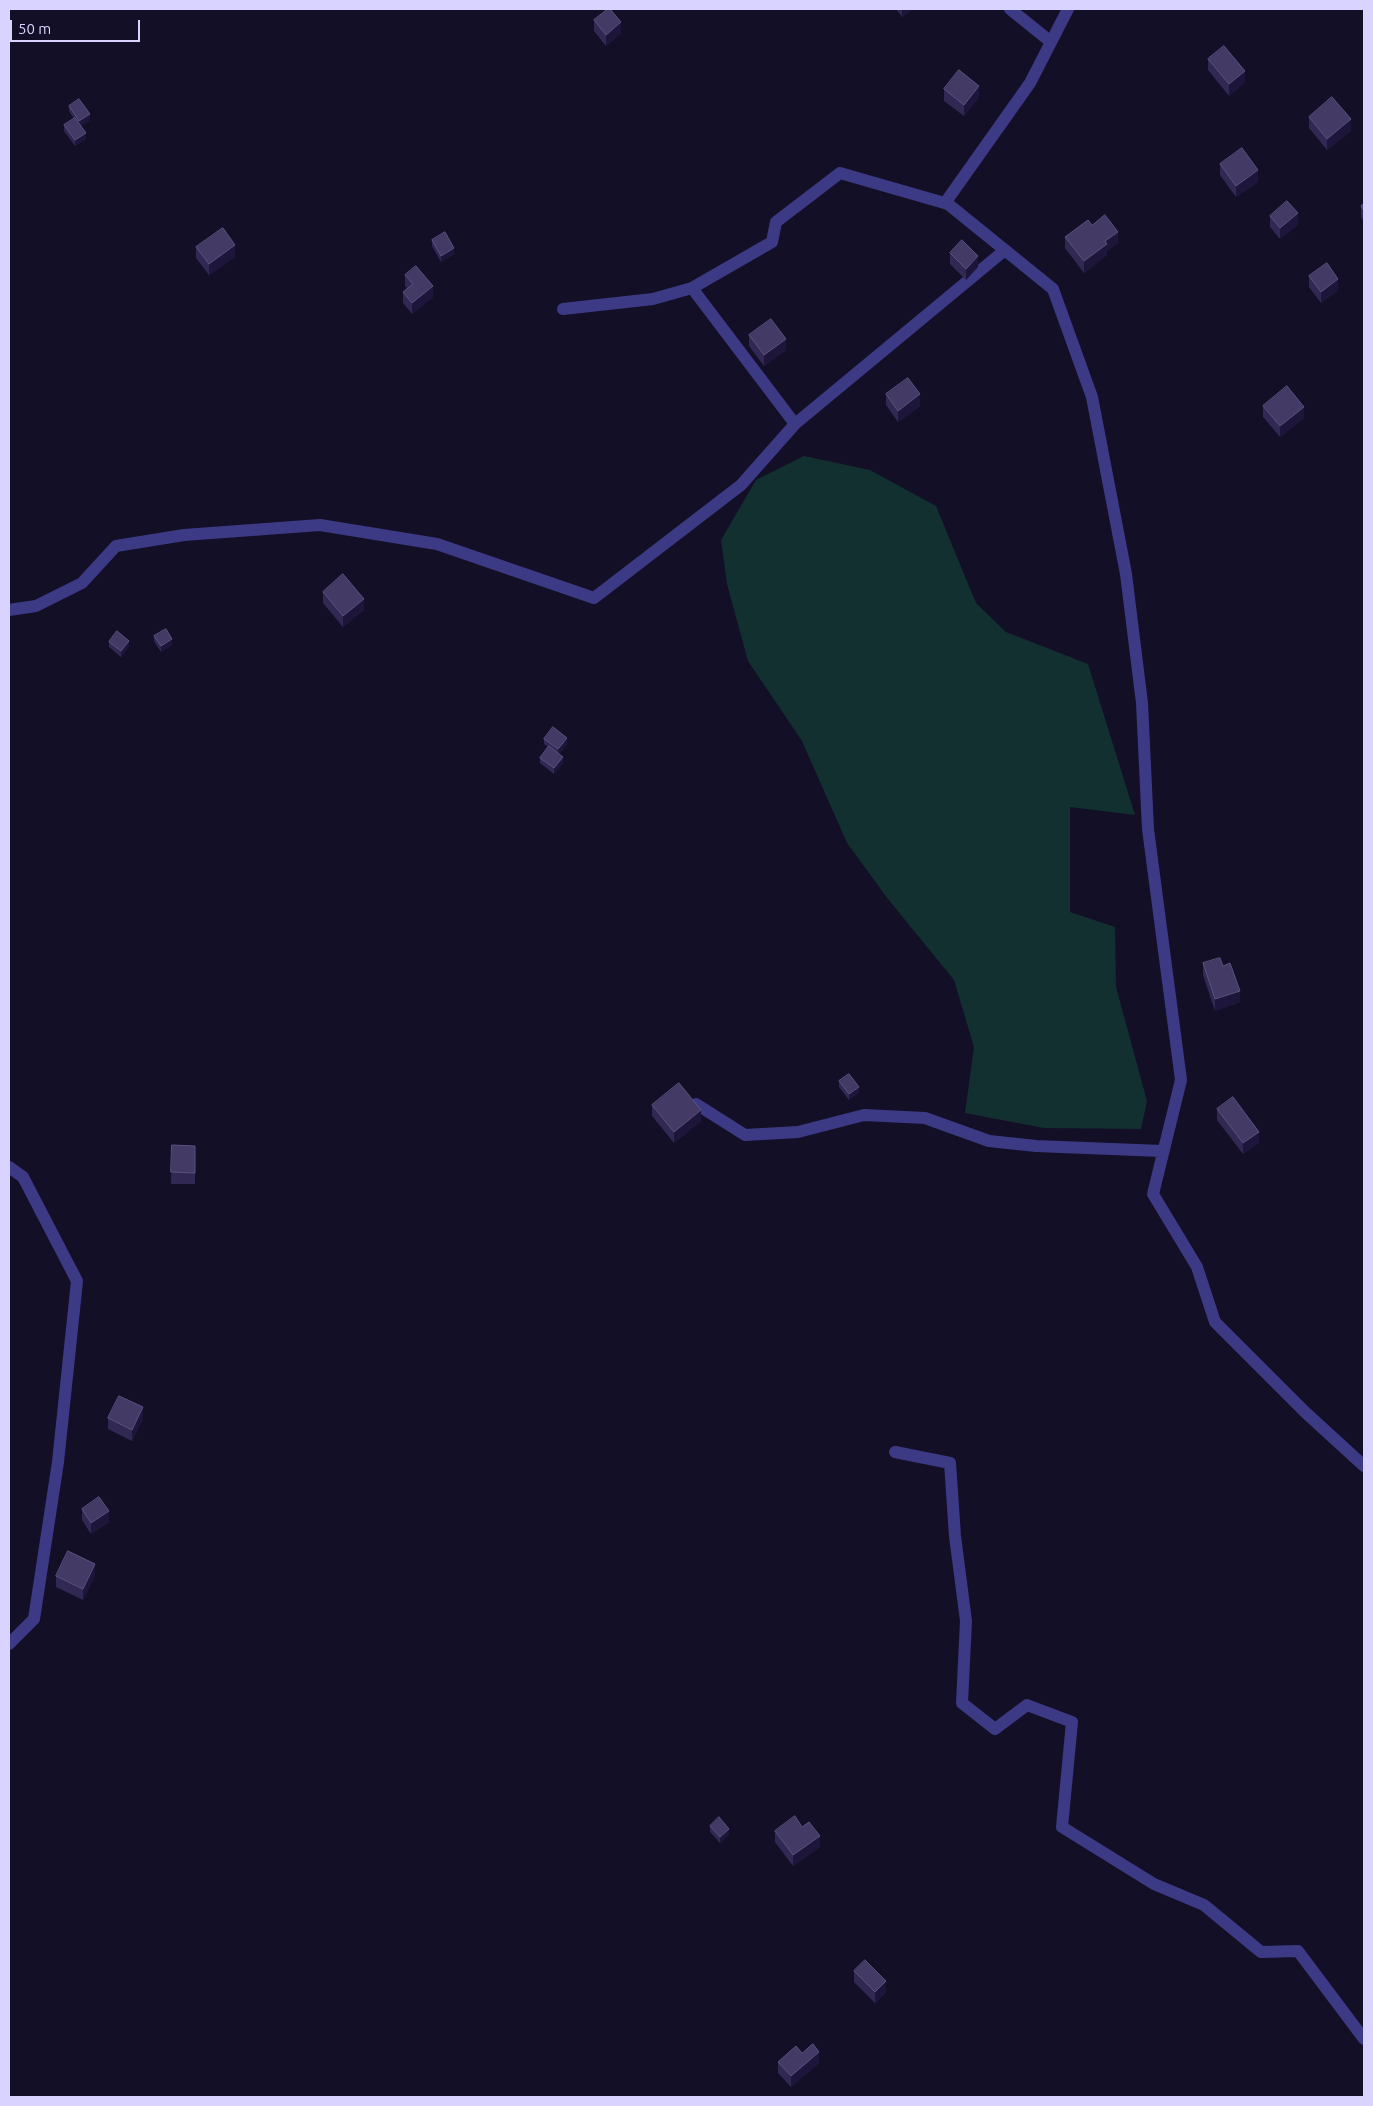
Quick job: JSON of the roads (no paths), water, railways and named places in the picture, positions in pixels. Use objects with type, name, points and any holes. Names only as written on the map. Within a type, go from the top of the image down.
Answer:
[{"type":"street","points":[[1010,9],[1051,42]]},
{"type":"street","points":[[945,203],[1030,83],[1068,9]]},
{"type":"street","points":[[564,309],[653,299],[692,288],[772,242],[776,222],[840,173],[945,203],[1053,289],[1092,397],[1126,574],[1142,702],[1148,830],[1181,1080],[1162,1151],[1153,1194],[1197,1267],[1215,1322],[1364,1466]]},
{"type":"street","points":[[9,610],[36,606],[82,583],[116,546],[184,536],[320,525],[437,544],[594,598],[741,485],[795,424],[1005,250]]},
{"type":"street","points":[[692,288],[795,424]]},
{"type":"street","points":[[696,1104],[745,1135],[798,1132],[864,1115],[924,1118],[990,1141],[1036,1146],[1162,1151]]},
{"type":"street","points":[[9,1167],[23,1177],[77,1281],[58,1462],[34,1619],[9,1644]]},
{"type":"street","points":[[895,1452],[950,1463],[955,1536],[966,1621],[962,1704],[995,1729],[1027,1705],[1072,1722],[1062,1827],[1154,1884],[1204,1905],[1261,1952],[1298,1951],[1364,2039]]}]
